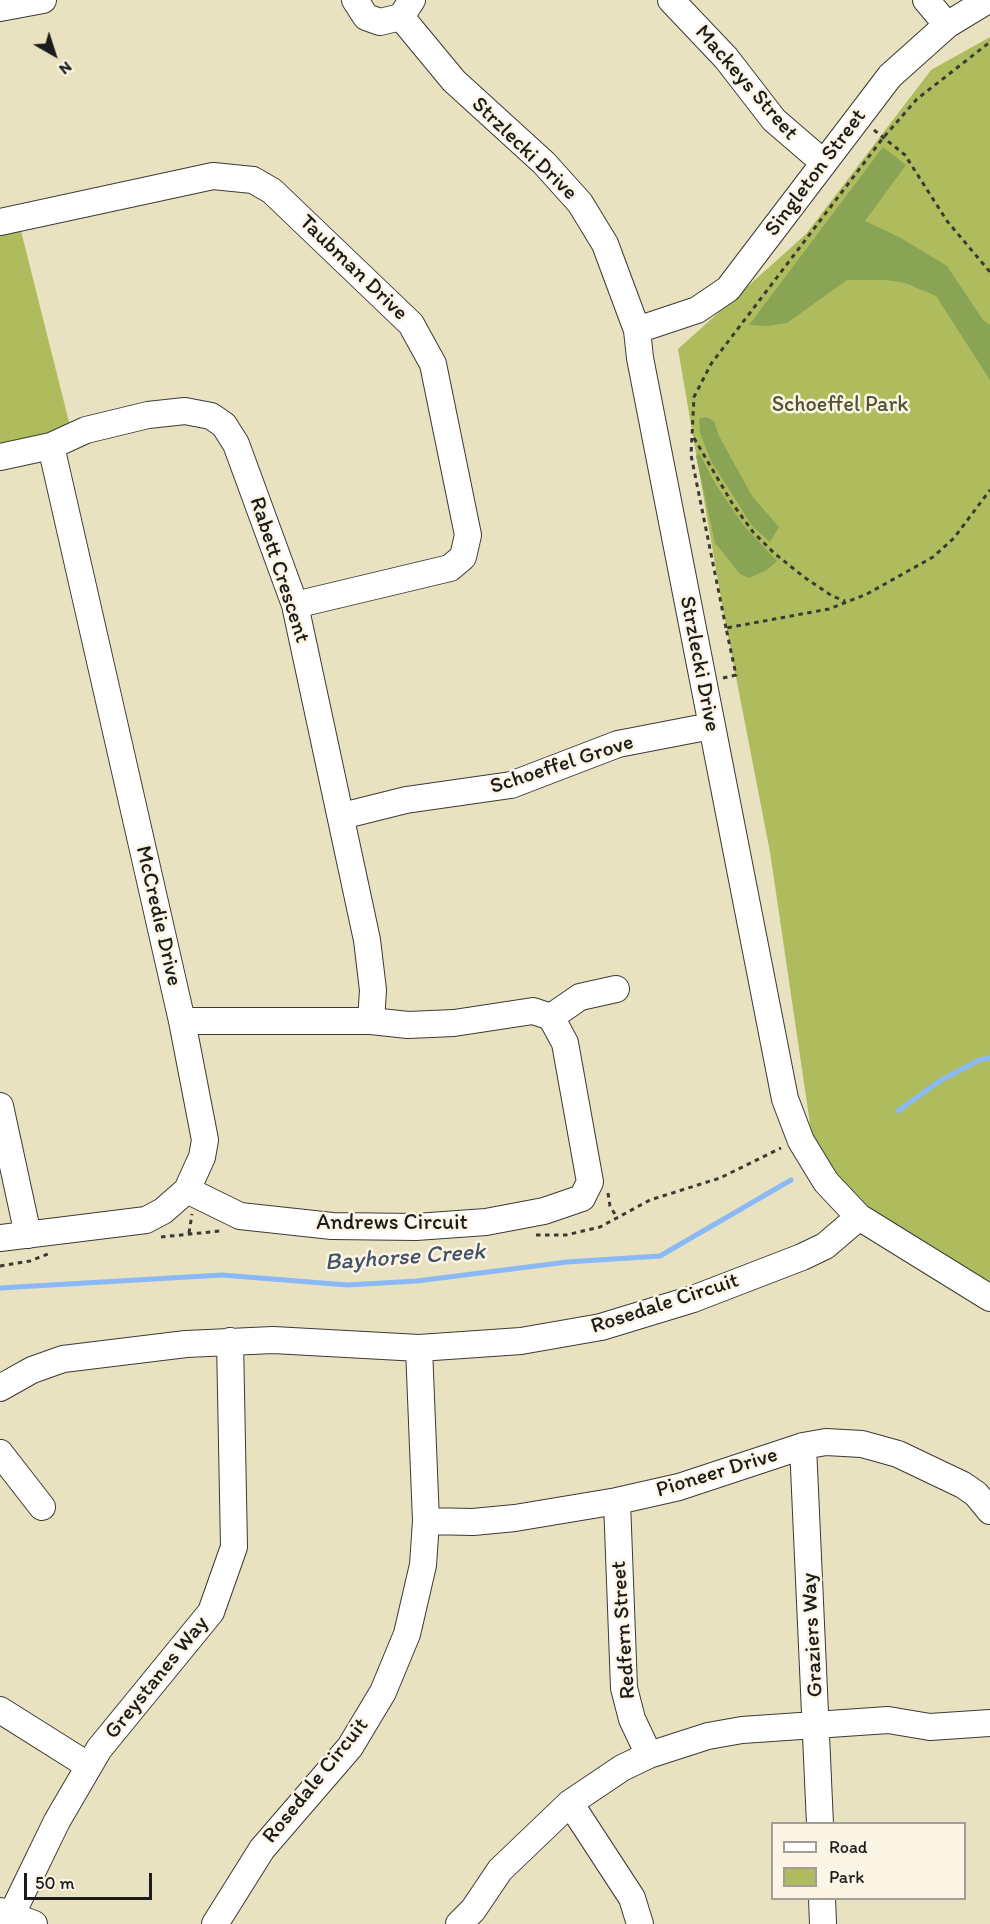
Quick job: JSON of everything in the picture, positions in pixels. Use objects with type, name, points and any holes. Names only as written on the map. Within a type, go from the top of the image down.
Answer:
[{"type":"street","points":[[0,8],[44,0]]},
{"type":"street","points":[[355,0],[361,12],[373,21],[388,22],[407,8]]},
{"type":"street","name":"Mackeys Street","points":[[671,0],[726,58],[774,120],[824,163]]},
{"type":"street","points":[[926,0],[947,24]]},
{"type":"street","name":"Singleton Street","points":[[637,330],[697,310],[728,289],[890,76],[947,24],[987,0]]},
{"type":"street","name":"Strzlecki Drive","points":[[407,8],[454,81],[544,164],[580,203],[605,244],[637,330],[711,726],[791,1119],[811,1160],[842,1201],[859,1217],[990,1298]]},
{"type":"street","name":"Taubman Drive","points":[[0,222],[213,176],[254,180],[281,198],[411,324],[433,364],[468,535],[463,557],[450,568],[295,605]]},
{"type":"street","name":"Rabett Crescent","points":[[0,458],[51,446],[86,430],[148,415],[185,411],[211,416],[224,425],[237,444],[295,605],[342,816],[372,974],[371,1021]]},
{"type":"street","name":"McCredie Drive","points":[[0,1238],[146,1220],[190,1199],[205,1140],[182,1021],[51,446]]},
{"type":"street","name":"Schoeffel Grove","points":[[342,816],[406,800],[511,784],[618,744],[711,726]]},
{"type":"street","points":[[182,1021],[371,1021],[408,1025],[454,1023],[533,1011],[551,1017],[580,997],[616,989]]},
{"type":"street","name":"Andrews Circuit","points":[[190,1199],[240,1216],[332,1226],[416,1227],[486,1222],[544,1211],[582,1198],[590,1182],[565,1043],[551,1017]]},
{"type":"street","points":[[0,1106],[28,1235]]},
{"type":"street","name":"Rosedale Circuit","points":[[0,1388],[32,1370],[63,1359],[230,1341],[273,1340],[419,1348],[521,1341],[637,1318],[802,1257],[825,1246],[859,1217]]},
{"type":"street","name":"Greystanes Way","points":[[13,1918],[57,1821],[99,1749],[212,1612],[234,1546],[230,1341]]},
{"type":"street","name":"Rosedale Circuit","points":[[215,1924],[262,1849],[350,1747],[383,1692],[396,1664],[416,1603],[426,1521],[419,1348]]},
{"type":"street","name":"Pioneer Drive","points":[[426,1521],[473,1522],[515,1518],[617,1502],[679,1487],[803,1446],[845,1442],[862,1444],[898,1454],[963,1485],[976,1494],[990,1511]]},
{"type":"street","name":"Graziers Way","points":[[803,1446],[820,1822]]},
{"type":"street","points":[[0,1453],[42,1507]]},
{"type":"street","name":"Redfern Street","points":[[617,1502],[624,1688],[632,1719],[649,1755]]},
{"type":"street","points":[[0,1710],[89,1766]]},
{"type":"street","points":[[459,1924],[473,1910],[500,1870],[570,1803],[622,1768],[649,1755],[708,1736],[742,1730],[888,1720],[930,1727],[990,1723]]},
{"type":"street","points":[[570,1803],[632,1898],[639,1924]]},
{"type":"street","points":[[822,1900],[823,1924]]},
{"type":"path","points":[[703,683],[736,675],[691,455],[694,397],[711,364],[883,138],[917,99],[990,42]]},
{"type":"path","points":[[858,119],[905,155],[947,221],[990,272]]},
{"type":"path","points":[[693,436],[732,503],[758,537],[804,577],[832,596],[845,601]]},
{"type":"path","points":[[726,628],[829,609],[867,594],[933,557],[954,538],[990,490]]},
{"type":"path","points":[[616,1216],[650,1200],[720,1178],[786,1147]]},
{"type":"path","points":[[189,1233],[190,1199]]},
{"type":"green space","name":"Schoeffel Park","points":[[990,37],[990,1281],[947,1261],[847,1194],[813,1144],[770,852],[723,610],[678,349],[806,234],[931,70]]},
{"type":"green space","points":[[883,147],[906,165],[865,221],[901,238],[947,266],[983,320],[990,325],[990,380],[936,296],[905,283],[887,280],[847,280],[787,323],[768,326],[749,325]]},
{"type":"green space","points":[[20,227],[70,426],[44,437],[0,448],[0,232]]},
{"type":"green space","points":[[706,417],[714,421],[719,436],[752,496],[779,527],[770,542],[753,527],[711,461],[700,433],[699,419]]},
{"type":"green space","points":[[699,453],[716,485],[744,526],[777,561],[767,570],[749,578],[740,574],[715,543],[696,456]]},
{"type":"waterway","name":"Bayhorse Creek","points":[[898,1111],[938,1082],[979,1060],[990,1058]]},
{"type":"waterway","name":"Bayhorse Creek","points":[[0,1288],[222,1275],[347,1285],[417,1281],[567,1262],[660,1256],[791,1180]]}]
